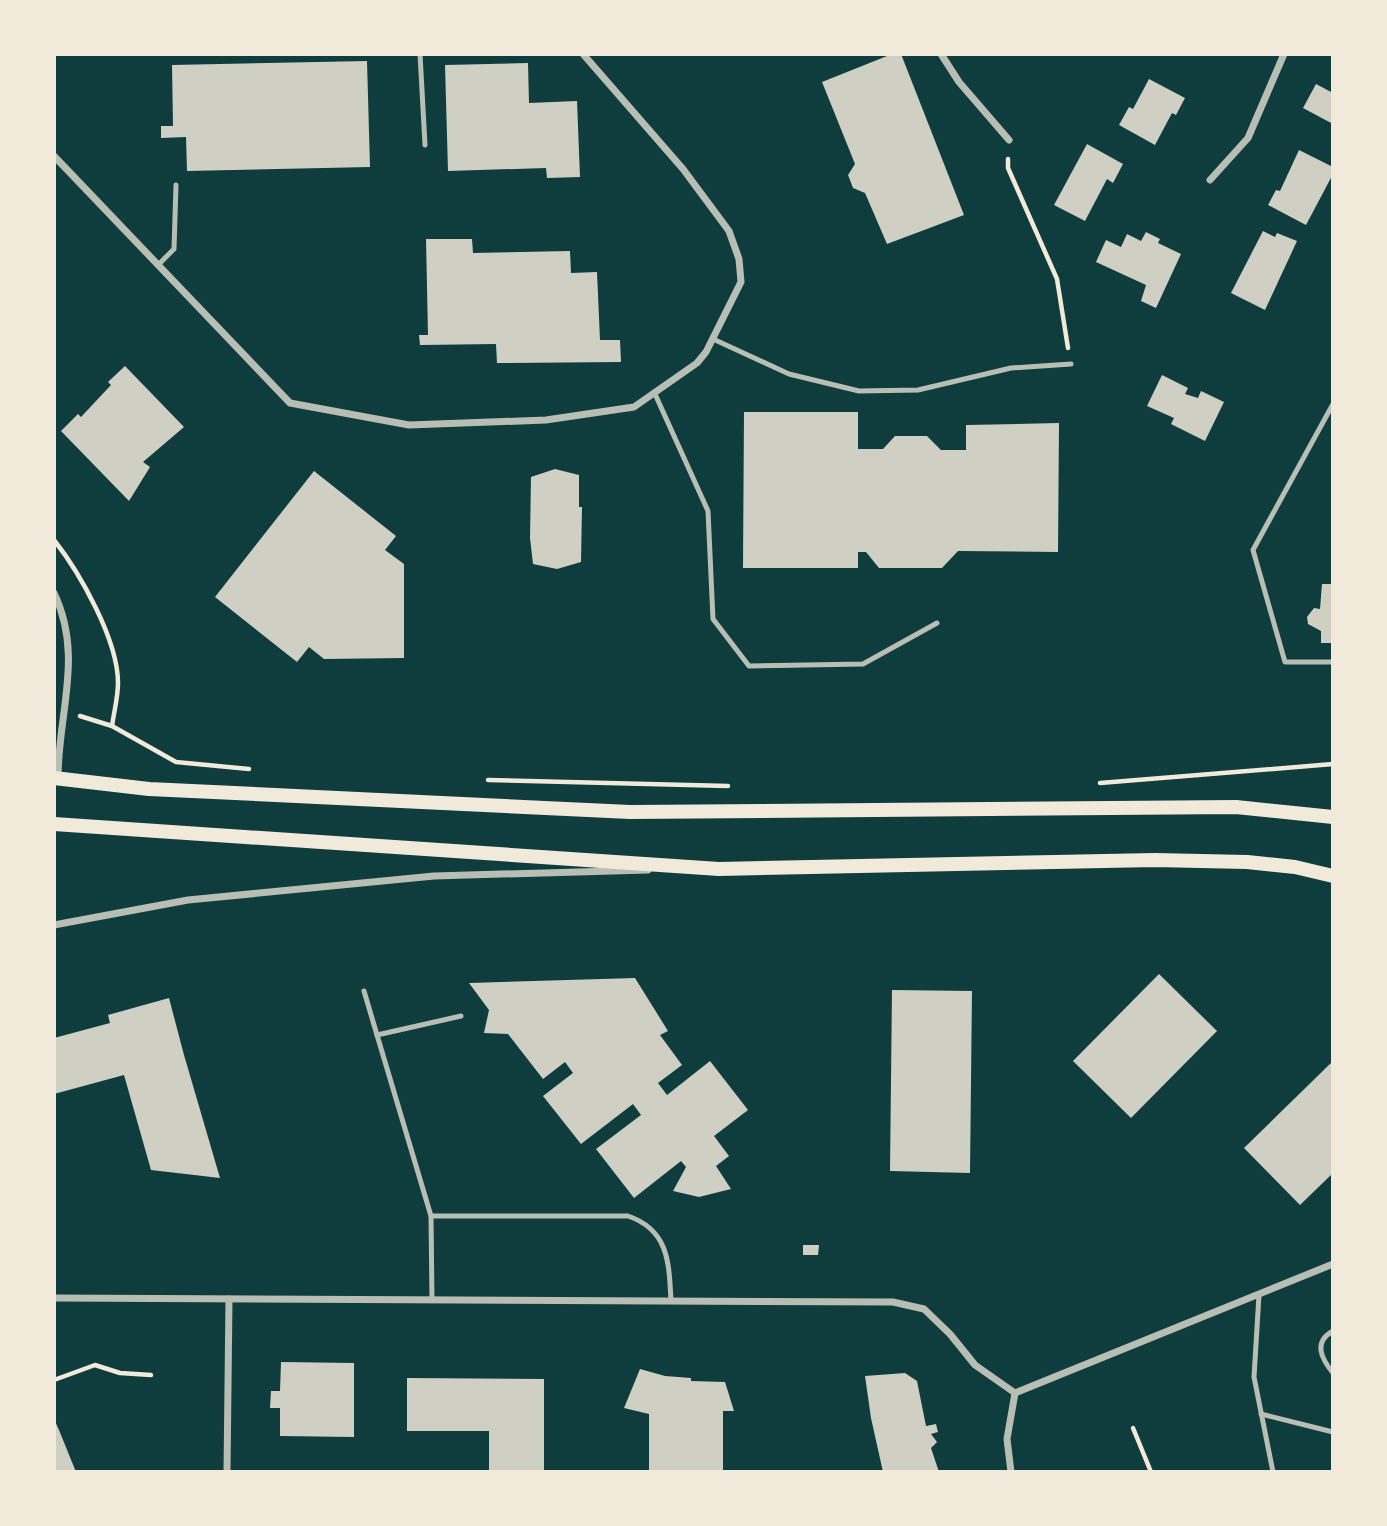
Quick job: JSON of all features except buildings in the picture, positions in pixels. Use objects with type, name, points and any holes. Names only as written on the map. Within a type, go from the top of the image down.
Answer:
[{"type":"main road","points":[[56,779],[149,789],[630,812],[1236,807],[1333,817]]},
{"type":"main road","points":[[54,824],[719,869],[1155,860],[1247,862],[1295,867],[1333,876]]},
{"type":"street","points":[[54,156],[290,403],[409,425],[546,420],[634,407],[697,363],[713,339],[741,282],[739,259],[729,232],[683,169],[583,54]]},
{"type":"street","points":[[941,54],[959,82],[1009,140]]},
{"type":"street","points":[[1210,180],[1248,138],[1284,54]]},
{"type":"street","points":[[54,593],[63,611],[71,642],[56,779]]},
{"type":"street","points":[[54,925],[188,900],[434,876],[719,869]]},
{"type":"street","points":[[1015,1393],[1333,1264]]},
{"type":"street","points":[[54,1298],[893,1302],[924,1309],[950,1334],[975,1365],[1015,1393]]},
{"type":"street","points":[[228,1472],[229,1299]]},
{"type":"street","points":[[1011,1472],[1007,1439],[1015,1393]]},
{"type":"lane","points":[[420,54],[425,145]]},
{"type":"lane","points":[[158,265],[174,249],[176,186]]},
{"type":"lane","points":[[713,339],[789,374],[859,391],[918,390],[1011,368],[1070,364]]},
{"type":"lane","points":[[655,394],[708,511],[713,619],[749,666],[863,664],[937,623]]},
{"type":"lane","points":[[1333,404],[1253,550],[1285,662],[1333,662]]},
{"type":"lane","points":[[364,992],[431,1216],[432,1300]]},
{"type":"lane","points":[[377,1035],[461,1016]]},
{"type":"lane","points":[[431,1216],[628,1216],[645,1222],[663,1245],[669,1264],[671,1301]]},
{"type":"lane","points":[[1259,1294],[1254,1377],[1273,1472]]},
{"type":"lane","points":[[1333,1331],[1324,1336],[1320,1344],[1324,1362],[1333,1373]]},
{"type":"lane","points":[[1261,1414],[1333,1432]]},
{"type":"path","points":[[1009,140],[1008,169],[1057,279],[1070,364]]},
{"type":"path","points":[[54,540],[93,603],[114,656],[118,683],[112,726]]},
{"type":"path","points":[[79,716],[112,726],[176,762],[259,770]]},
{"type":"path","points":[[1098,783],[1333,764]]},
{"type":"path","points":[[479,780],[740,786]]},
{"type":"path","points":[[54,1380],[95,1364],[120,1373],[151,1375]]},
{"type":"path","points":[[1133,1428],[1151,1472]]}]
